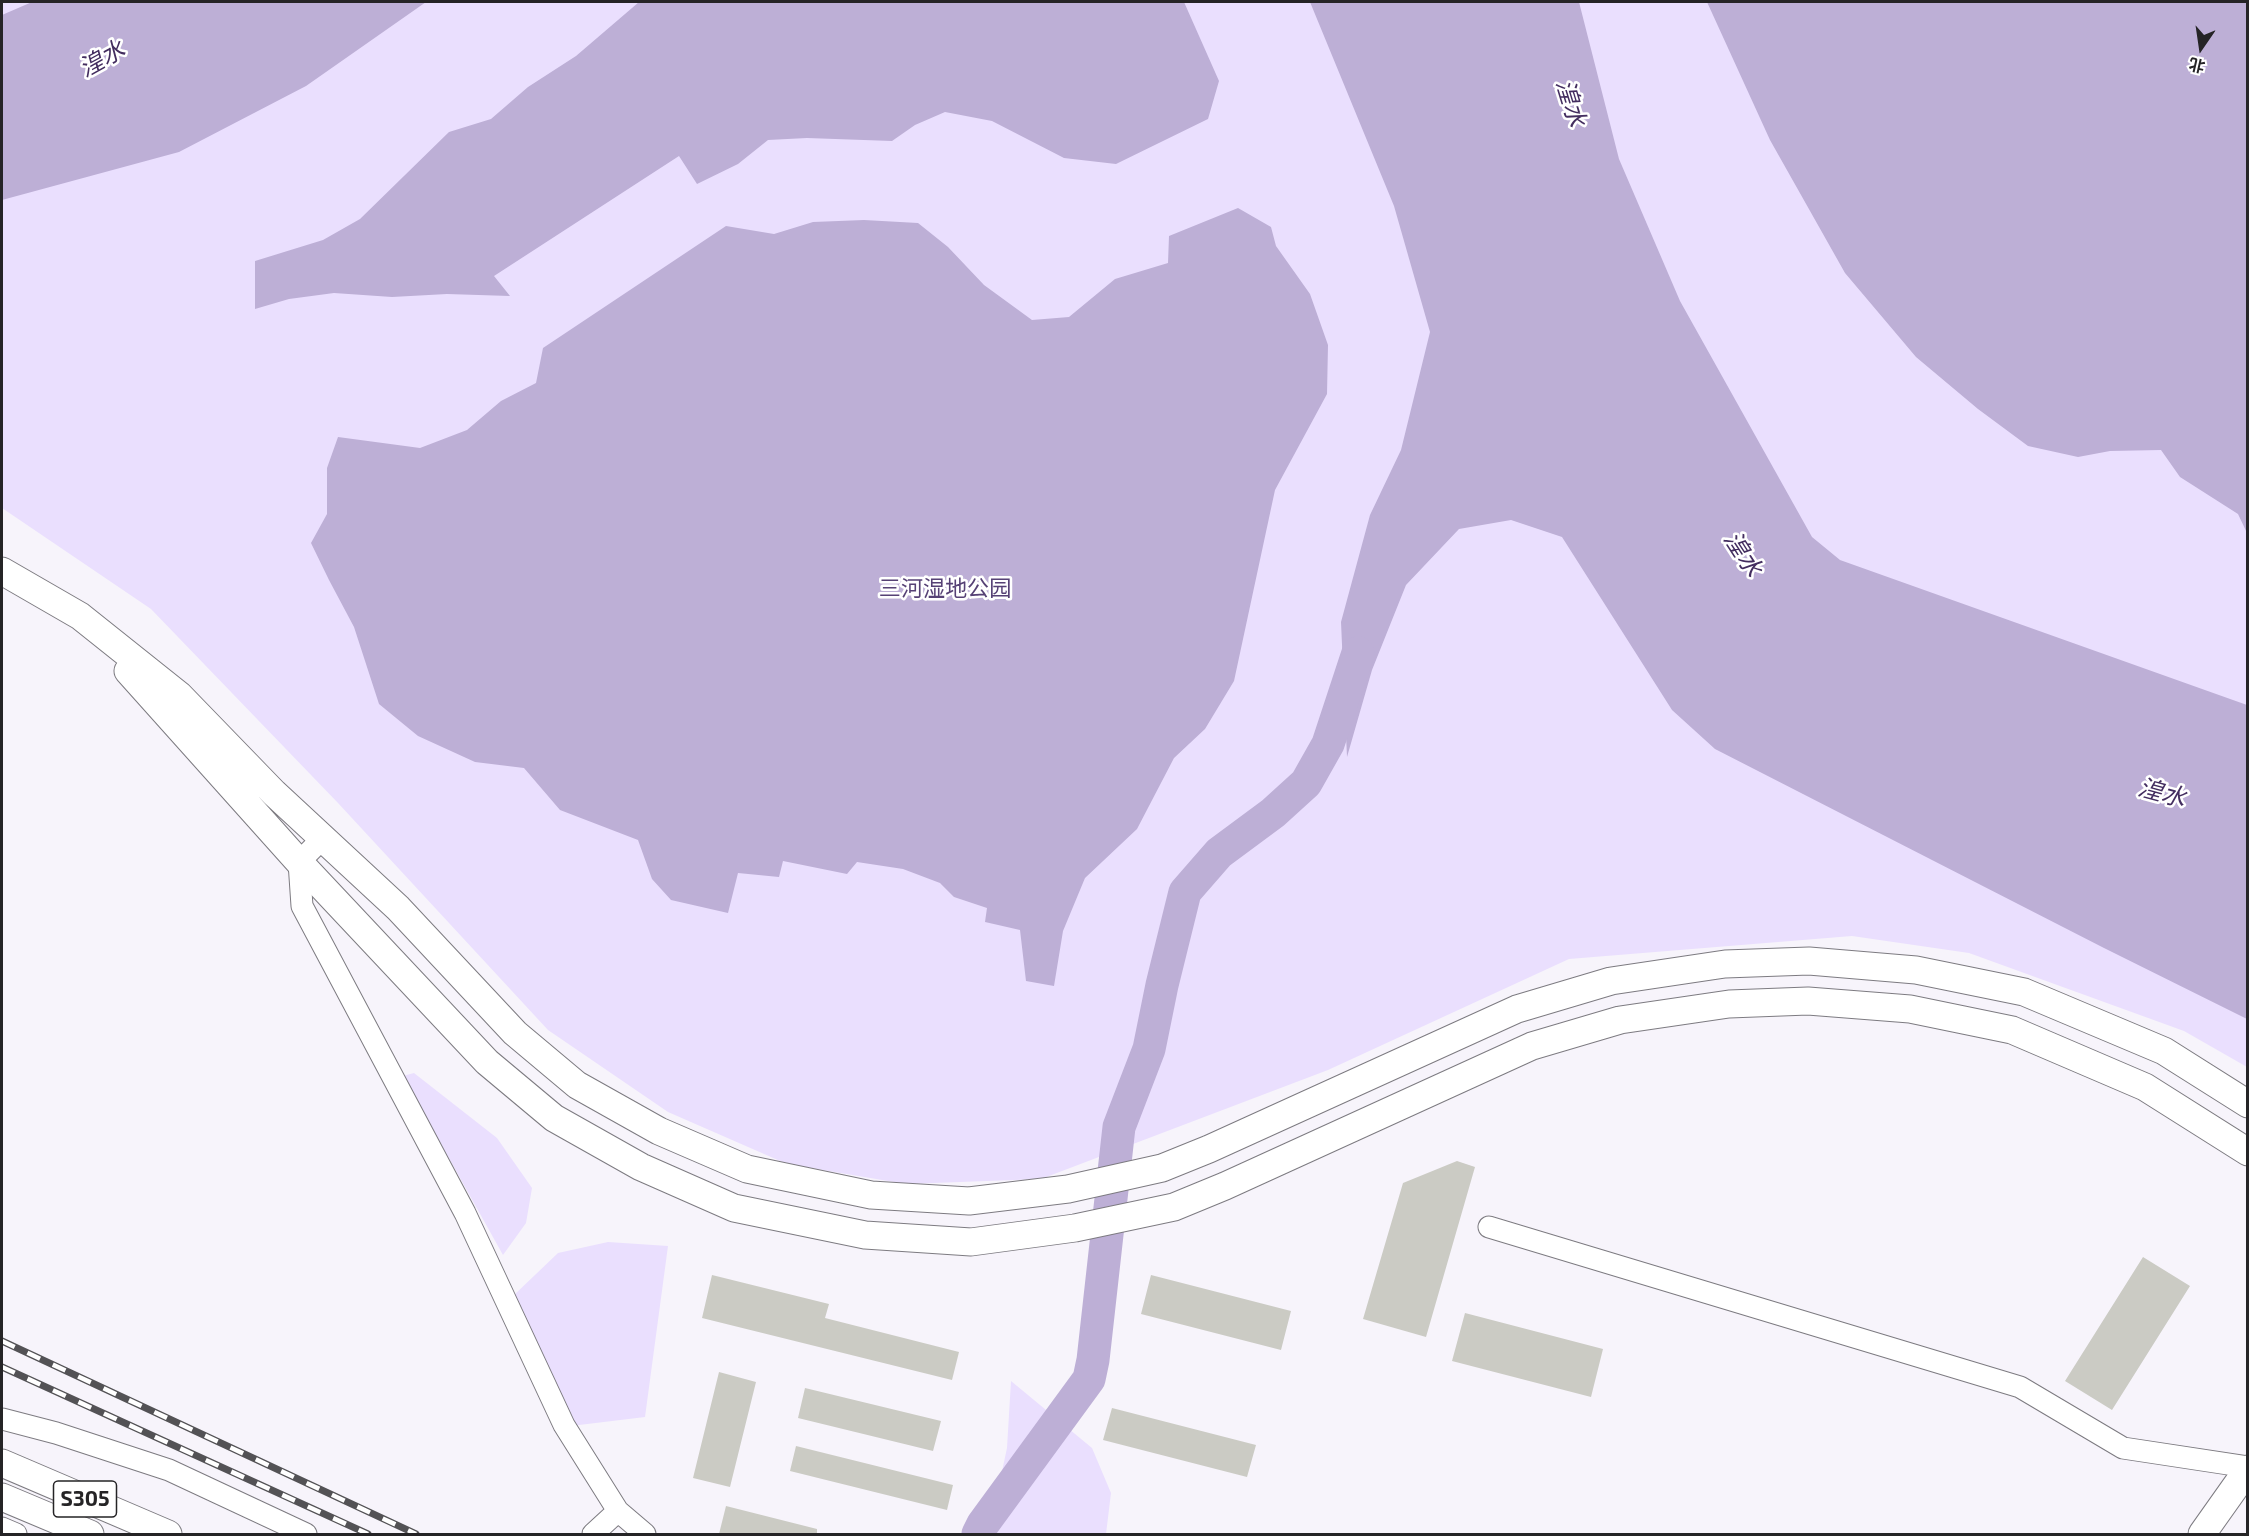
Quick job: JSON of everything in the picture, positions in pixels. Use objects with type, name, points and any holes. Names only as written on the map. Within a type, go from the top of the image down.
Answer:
[{"type":"main road","points":[[2,571],[80,616],[179,695],[274,793],[398,909],[515,1033],[577,1085],[659,1131],[747,1169],[871,1195],[969,1202],[1068,1189],[1162,1168],[1220,1144],[1517,1009],[1611,981],[1725,964],[1809,961],[1916,970],[2024,992],[2164,1051],[2247,1104]]},
{"type":"main road","points":[[80,616],[298,862],[487,1062],[554,1118],[642,1167],[734,1208],[865,1235],[971,1242],[1075,1228],[1174,1207],[1532,1046],[1620,1020],[1729,1004],[1808,1001],[1910,1010],[2012,1030],[2145,1087],[2247,1152]]},
{"type":"main road","name":"S305","points":[[2,1463],[168,1534]]},
{"type":"main road","points":[[2202,1534],[2247,1468]]},
{"type":"main road","name":"S305","points":[[2,1497],[90,1534]]},
{"type":"street","points":[[323,838],[298,862],[302,906],[465,1213],[564,1425],[618,1510],[645,1534]]},
{"type":"street","points":[[1489,1227],[2020,1387],[2123,1448],[2247,1468]]},
{"type":"street","points":[[2,1419],[56,1433],[169,1470],[306,1534]]},
{"type":"street","points":[[593,1534],[618,1510]]},
{"type":"street","points":[[2,1528],[16,1534]]},
{"type":"green space","name":"三河湿地公园","points":[[2,2],[2247,2],[2247,1067],[2184,1031],[1969,953],[1852,936],[1569,959],[1328,1070],[1041,1179],[906,1184],[787,1164],[668,1112],[548,1030],[338,803],[151,609],[2,508]]},
{"type":"green space","points":[[414,1073],[497,1138],[532,1188],[526,1223],[503,1255],[403,1076]]},
{"type":"green space","points":[[608,1242],[668,1246],[645,1417],[571,1426],[513,1296],[558,1253]]},
{"type":"green space","points":[[1011,1381],[1092,1448],[1111,1493],[1106,1534],[977,1534],[992,1518],[1007,1448]]},
{"type":"water","name":"湟水","points":[[32,2],[426,2],[306,86],[179,152],[2,200],[2,15]]},
{"type":"water","points":[[639,2],[1184,2],[1219,81],[1208,119],[1116,164],[1064,158],[992,121],[945,112],[915,125],[892,141],[807,138],[768,140],[738,164],[697,184],[679,156],[494,276],[510,296],[447,294],[392,297],[334,293],[289,299],[255,309],[255,261],[323,240],[360,219],[449,132],[491,119],[528,87],[576,56]]},
{"type":"water","name":"湟水","points":[[1310,2],[1579,2],[1619,159],[1680,301],[1812,537],[1840,560],[2247,705],[2247,1019],[1715,749],[1672,710],[1562,537],[1511,520],[1459,529],[1406,585],[1372,670],[1347,757],[1341,622],[1370,515],[1401,450],[1430,332],[1394,206]]},
{"type":"water","points":[[1707,2],[2247,2],[2247,533],[2238,514],[2180,477],[2161,450],[2110,451],[2078,457],[2028,446],[1978,409],[1916,357],[1845,273],[1770,140]]},
{"type":"water","points":[[1238,208],[1271,227],[1276,246],[1310,294],[1328,345],[1327,394],[1275,490],[1234,681],[1205,729],[1174,758],[1137,829],[1085,878],[1063,931],[1054,986],[1026,981],[1020,930],[985,922],[987,908],[954,897],[940,883],[903,869],[857,862],[847,874],[783,861],[779,877],[738,873],[728,913],[671,900],[652,879],[638,840],[560,810],[524,768],[475,762],[418,736],[379,704],[354,627],[311,543],[327,514],[327,468],[338,437],[420,448],[467,430],[501,401],[536,383],[543,348],[726,226],[774,234],[813,222],[864,220],[918,223],[948,247],[984,285],[1032,320],[1069,317],[1115,279],[1168,263],[1169,236]]},
{"type":"building","points":[[1457,1161],[1475,1167],[1426,1337],[1363,1319],[1403,1183]]},
{"type":"building","points":[[2143,1257],[2190,1286],[2112,1410],[2065,1381]]},
{"type":"building","points":[[712,1275],[829,1304],[825,1318],[959,1352],[952,1380],[702,1318]]},
{"type":"building","points":[[1151,1275],[1291,1311],[1281,1350],[1141,1314]]},
{"type":"building","points":[[1465,1313],[1603,1349],[1591,1397],[1452,1361]]},
{"type":"building","points":[[719,1372],[756,1382],[730,1487],[693,1478]]},
{"type":"building","points":[[805,1388],[941,1421],[933,1451],[798,1418]]},
{"type":"building","points":[[1112,1408],[1256,1445],[1247,1477],[1103,1440]]},
{"type":"building","points":[[796,1446],[953,1485],[947,1510],[790,1471]]},
{"type":"building","points":[[726,1506],[817,1529],[817,1534],[719,1534]]},
{"type":"waterway","points":[[978,1534],[1089,1379],[1119,1127],[1149,1049],[1185,892],[1219,853],[1273,813],[1306,783],[1328,744],[1358,653]]},
{"type":"railway","points":[[2,1341],[416,1534]]},
{"type":"railway","points":[[2,1367],[368,1534]]}]
